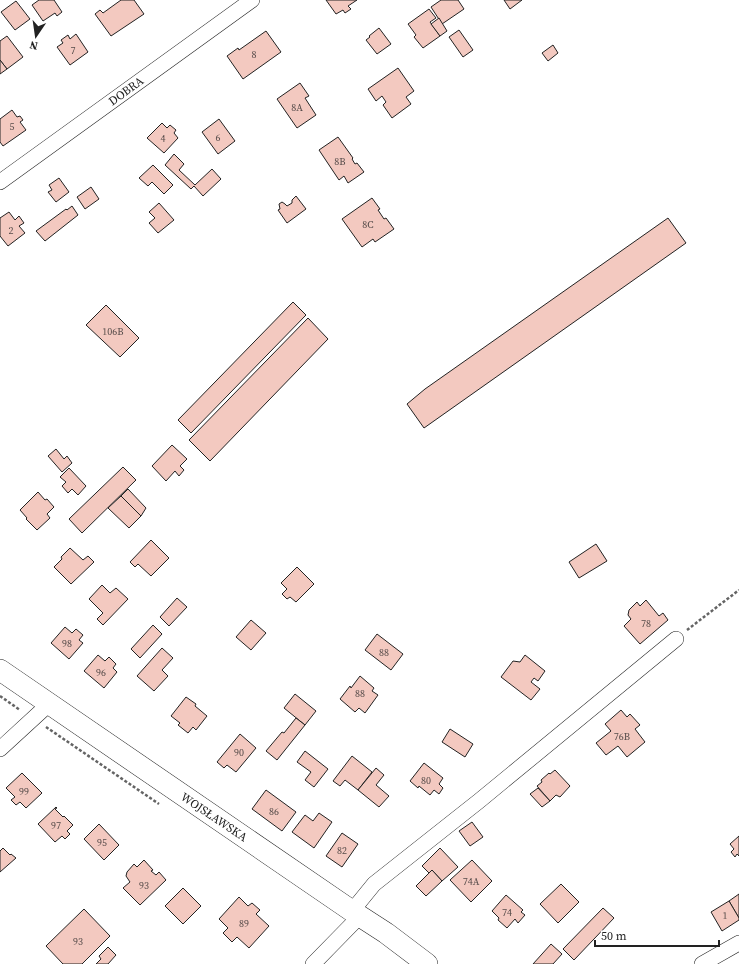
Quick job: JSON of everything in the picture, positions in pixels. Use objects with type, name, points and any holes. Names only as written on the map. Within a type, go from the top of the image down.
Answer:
[{"type":"street","name":"DOBRA","points":[[0,182],[252,0]]},
{"type":"street","points":[[312,964],[356,913],[374,884],[479,801],[676,639]]},
{"type":"street","name":"WOJSŁAWSKA","points":[[0,670],[386,933],[427,964]]},
{"type":"street","points":[[0,749],[49,704]]},
{"type":"street","points":[[702,964],[739,943]]},
{"type":"path","points":[[676,639],[739,590]]},
{"type":"building","points":[[39,0],[54,0],[62,12],[57,16],[55,13],[43,21],[32,5]]},
{"type":"building","points":[[121,0],[134,0],[144,14],[111,36],[95,14],[100,10],[103,13]]},
{"type":"building","points":[[326,0],[357,0],[348,6],[351,9],[345,13],[343,10],[336,14]]},
{"type":"building","points":[[441,0],[458,0],[464,9],[442,24],[431,7]]},
{"type":"building","points":[[504,0],[522,0],[510,9]]},
{"type":"building","points":[[16,1],[30,19],[15,30],[1,12]]},
{"type":"building","points":[[429,9],[436,18],[430,22],[440,36],[423,48],[414,37],[416,35],[408,24]]},
{"type":"building","points":[[439,18],[447,31],[440,36],[431,24]]},
{"type":"building","points":[[379,28],[391,44],[377,54],[366,40]]},
{"type":"building","points":[[459,30],[473,50],[463,57],[449,37]]},
{"type":"building","points":[[266,31],[281,52],[243,79],[227,56],[238,48],[239,50]]},
{"type":"building","points":[[76,34],[88,52],[70,65],[57,47],[63,43],[61,40],[68,35],[70,39]]},
{"type":"building","points":[[7,36],[23,57],[7,69],[0,60],[0,41]]},
{"type":"building","points":[[553,45],[558,53],[548,61],[542,53]]},
{"type":"building","points":[[0,60],[7,69],[0,74]]},
{"type":"building","points":[[398,68],[414,91],[406,97],[411,104],[392,118],[383,105],[386,102],[382,96],[376,101],[368,89]]},
{"type":"building","points":[[300,83],[309,96],[305,98],[316,115],[297,128],[277,99]]},
{"type":"building","points":[[12,110],[17,117],[20,116],[23,120],[20,122],[26,130],[3,146],[0,142],[0,119]]},
{"type":"building","points":[[219,119],[235,141],[218,154],[202,132]]},
{"type":"building","points":[[162,123],[167,128],[170,125],[176,130],[174,133],[178,138],[164,153],[147,138]]},
{"type":"building","points":[[338,137],[353,158],[352,159],[355,164],[357,163],[364,172],[348,183],[344,176],[339,180],[319,150]]},
{"type":"building","points":[[174,154],[184,164],[179,170],[195,185],[212,169],[221,179],[203,196],[194,186],[191,189],[165,165]]},
{"type":"building","points":[[153,165],[173,185],[164,194],[152,182],[148,186],[139,178]]},
{"type":"building","points":[[59,178],[69,192],[56,202],[48,192],[52,190],[49,185]]},
{"type":"building","points":[[91,187],[99,199],[85,209],[77,197]]},
{"type":"building","points":[[296,196],[306,209],[287,223],[278,210],[280,209],[279,204],[282,202],[287,206],[292,203],[292,200]]},
{"type":"building","points":[[372,198],[380,209],[378,210],[384,219],[386,218],[394,229],[375,242],[373,239],[362,247],[342,219]]},
{"type":"building","points":[[159,203],[174,220],[158,233],[149,223],[155,218],[149,212]]},
{"type":"building","points":[[72,206],[78,215],[45,241],[36,231]]},
{"type":"building","points":[[9,212],[15,220],[19,216],[24,223],[19,226],[25,233],[8,246],[0,236],[0,218]]},
{"type":"building","points":[[668,218],[686,243],[424,428],[407,404],[425,389]]},
{"type":"building","points":[[293,302],[306,315],[191,433],[178,420]]},
{"type":"building","points":[[106,305],[139,338],[120,357],[86,325]]},
{"type":"building","points":[[308,318],[328,339],[210,461],[189,440]]},
{"type":"building","points":[[172,445],[187,459],[180,466],[184,470],[179,476],[175,471],[166,481],[152,466]]},
{"type":"building","points":[[56,449],[64,459],[67,456],[72,463],[62,472],[48,456]]},
{"type":"building","points":[[123,467],[136,480],[82,533],[69,519]]},
{"type":"building","points":[[69,468],[86,486],[78,495],[72,489],[68,493],[62,486],[66,482],[60,477]]},
{"type":"building","points":[[128,489],[146,508],[141,516],[121,496]]},
{"type":"building","points":[[38,492],[54,507],[47,514],[50,518],[37,530],[26,519],[27,518],[20,510]]},
{"type":"building","points":[[121,496],[141,516],[129,528],[108,508]]},
{"type":"building","points":[[151,540],[169,558],[151,576],[138,564],[135,567],[130,562]]},
{"type":"building","points":[[596,544],[607,561],[579,578],[569,562]]},
{"type":"building","points":[[70,548],[83,560],[88,556],[94,562],[71,584],[54,567]]},
{"type":"building","points":[[297,567],[314,584],[296,602],[290,597],[287,599],[282,594],[287,589],[281,583]]},
{"type":"building","points":[[102,585],[110,593],[116,588],[128,599],[103,625],[97,619],[103,613],[89,599]]},
{"type":"building","points":[[177,598],[187,607],[169,626],[160,617]]},
{"type":"building","points":[[646,600],[659,616],[663,613],[668,620],[640,644],[624,626],[631,619],[628,615],[629,610],[637,602],[640,606]]},
{"type":"building","points":[[251,620],[266,633],[251,650],[236,637]]},
{"type":"building","points":[[153,625],[162,634],[140,658],[131,649]]},
{"type":"building","points":[[65,627],[72,633],[76,629],[83,635],[79,640],[83,643],[69,659],[51,643]]},
{"type":"building","points":[[377,634],[403,654],[391,670],[365,650]]},
{"type":"building","points":[[162,648],[173,658],[162,670],[168,676],[154,691],[137,676]]},
{"type":"building","points":[[98,655],[105,661],[109,657],[116,664],[113,668],[117,672],[104,688],[84,671]]},
{"type":"building","points":[[525,655],[545,671],[538,681],[534,678],[531,682],[540,689],[531,700],[501,677],[513,661],[520,662]]},
{"type":"building","points":[[360,676],[374,688],[372,691],[378,695],[365,713],[359,708],[355,712],[340,699]]},
{"type":"building","points":[[295,694],[316,711],[305,725],[284,708]]},
{"type":"building","points":[[186,697],[196,704],[195,706],[207,716],[196,730],[193,727],[188,733],[178,725],[180,723],[171,716]]},
{"type":"building","points":[[621,710],[627,717],[630,714],[640,725],[635,729],[645,742],[627,757],[618,746],[606,755],[596,743],[611,731],[605,724]]},
{"type":"building","points":[[296,718],[305,725],[277,760],[266,751],[282,732],[284,733]]},
{"type":"building","points":[[450,729],[473,744],[465,757],[442,742]]},
{"type":"building","points":[[240,734],[256,748],[236,772],[227,765],[224,768],[217,762]]},
{"type":"building","points":[[305,751],[328,769],[314,787],[305,780],[311,772],[297,762]]},
{"type":"building","points":[[352,756],[372,772],[358,790],[345,780],[340,786],[333,781]]},
{"type":"building","points":[[424,763],[443,778],[439,784],[443,788],[439,794],[434,790],[430,795],[410,781]]},
{"type":"building","points":[[376,768],[384,775],[376,785],[389,796],[379,807],[358,790]]},
{"type":"building","points":[[555,770],[570,786],[560,797],[556,795],[550,801],[537,786],[542,782],[541,780]]},
{"type":"building","points":[[22,773],[42,793],[26,808],[20,802],[16,805],[11,800],[15,797],[6,788]]},
{"type":"building","points":[[538,788],[550,801],[542,807],[530,794]]},
{"type":"building","points":[[266,790],[296,812],[282,831],[252,809]]},
{"type":"building","points":[[56,807],[57,808],[55,809],[73,825],[67,831],[70,834],[65,839],[62,836],[55,842],[38,824]]},
{"type":"building","points":[[319,813],[332,822],[314,848],[292,832],[305,815],[313,821]]},
{"type":"building","points":[[472,822],[483,837],[470,846],[459,831]]},
{"type":"building","points":[[99,824],[119,845],[104,860],[84,839]]},
{"type":"building","points":[[342,833],[358,844],[342,867],[326,856]]},
{"type":"building","points":[[739,836],[739,856],[737,854],[735,857],[731,852],[734,849],[730,844]]},
{"type":"building","points":[[3,848],[10,855],[11,854],[16,858],[0,872],[0,851]]},
{"type":"building","points":[[440,848],[458,867],[442,881],[432,870],[429,873],[422,866]]},
{"type":"building","points":[[144,860],[153,870],[151,871],[156,875],[159,872],[166,880],[140,905],[123,888],[130,882],[126,876],[127,872],[134,864],[137,867]]},
{"type":"building","points":[[472,860],[492,881],[471,902],[450,880]]},
{"type":"building","points":[[432,870],[442,881],[426,896],[416,886]]},
{"type":"building","points":[[561,884],[579,902],[558,923],[540,904]]},
{"type":"building","points":[[183,888],[201,906],[183,924],[165,906]]},
{"type":"building","points":[[739,894],[739,918],[729,901]]},
{"type":"building","points":[[506,895],[523,910],[521,912],[525,915],[518,923],[515,919],[507,928],[498,920],[499,918],[492,911]]},
{"type":"building","points":[[239,897],[248,906],[252,903],[260,910],[256,914],[269,926],[249,948],[237,937],[232,942],[223,933],[228,928],[219,919]]},
{"type":"building","points":[[729,901],[739,920],[722,931],[711,912]]},
{"type":"building","points":[[603,908],[614,918],[574,960],[563,949]]},
{"type":"building","points":[[84,909],[110,936],[82,964],[63,964],[46,946]]},
{"type":"building","points":[[551,944],[562,954],[553,964],[533,964]]},
{"type":"building","points":[[108,947],[116,955],[108,964],[96,964],[101,959],[99,956]]}]
